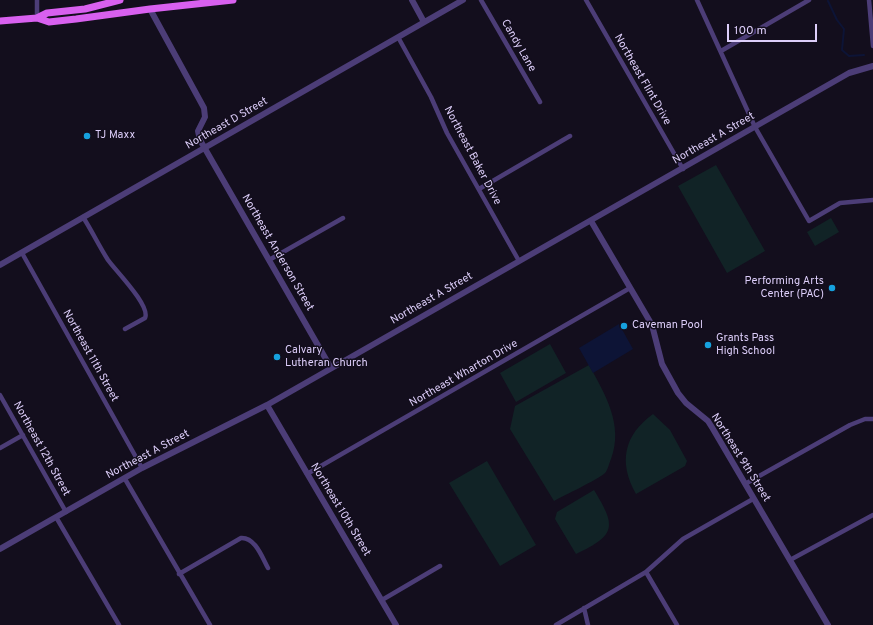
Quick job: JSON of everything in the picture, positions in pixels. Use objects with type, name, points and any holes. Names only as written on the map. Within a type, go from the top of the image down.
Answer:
[{"type":"main road","points":[[0,21],[37,18],[47,13],[85,9],[120,0]]},
{"type":"main road","points":[[37,18],[49,22],[233,0]]},
{"type":"street","points":[[37,0],[37,18]]},
{"type":"street","points":[[412,0],[424,22]]},
{"type":"street","name":"Northeast D Street","points":[[0,265],[463,0]]},
{"type":"street","name":"Candy Lane","points":[[481,0],[540,102]]},
{"type":"street","name":"Northeast Flint Drive","points":[[586,0],[683,169]]},
{"type":"street","points":[[697,0],[755,127],[808,221],[840,203],[873,200]]},
{"type":"street","points":[[721,51],[809,0]]},
{"type":"street","points":[[868,0],[873,46]]},
{"type":"street","name":"Northeast Anderson Street","points":[[150,9],[204,108],[206,117],[198,131],[205,148],[331,368]]},
{"type":"street","name":"Northeast Baker Drive","points":[[398,37],[426,87],[447,134],[519,261]]},
{"type":"street","name":"Northeast A Street","points":[[0,549],[142,468],[267,405],[849,73],[873,66]]},
{"type":"street","points":[[478,188],[570,136]]},
{"type":"street","points":[[84,217],[108,259],[130,285],[146,312],[145,318],[125,329]]},
{"type":"street","points":[[270,260],[343,218]]},
{"type":"street","name":"Northeast 9th Street","points":[[591,221],[652,324],[661,361],[678,393],[686,403],[708,422],[828,625]]},
{"type":"street","name":"Northeast 11th Street","points":[[22,253],[142,468]]},
{"type":"street","name":"Northeast Wharton Drive","points":[[307,474],[630,288]]},
{"type":"street","name":"Northeast 12th Street","points":[[0,395],[66,512]]},
{"type":"street","name":"Northeast 10th Street","points":[[267,405],[396,625]]},
{"type":"street","points":[[745,484],[854,423],[865,419],[873,419]]},
{"type":"street","points":[[0,448],[23,435]]},
{"type":"street","points":[[125,479],[210,625]]},
{"type":"street","points":[[556,625],[646,572],[675,544],[753,498]]},
{"type":"street","points":[[790,560],[873,515]]},
{"type":"street","points":[[56,517],[119,625]]},
{"type":"street","points":[[179,574],[241,538],[246,538],[252,541],[268,568]]},
{"type":"street","points":[[382,600],[440,566]]},
{"type":"street","points":[[646,572],[677,625]]},
{"type":"street","points":[[584,608],[588,625]]},
{"type":"shaded area","points":[[716,165],[765,251],[727,273],[678,186]]},
{"type":"shaded area","points":[[831,218],[839,232],[815,246],[807,232]]},
{"type":"shaded area","points":[[550,344],[566,373],[516,402],[500,373]]},
{"type":"shaded area","points":[[589,365],[601,387],[611,410],[614,422],[615,434],[611,459],[607,470],[601,476],[554,501],[510,429],[515,406]]},
{"type":"shaded area","points":[[653,414],[670,430],[687,461],[685,466],[636,494],[630,482],[627,471],[627,450],[630,440],[636,431],[643,422]]},
{"type":"shaded area","points":[[487,461],[536,545],[500,566],[449,483]]},
{"type":"shaded area","points":[[594,490],[606,513],[609,521],[609,528],[606,535],[599,541],[576,554],[555,519],[557,512]]},
{"type":"water","points":[[619,324],[633,349],[593,373],[579,348]]},
{"type":"waterway","points":[[828,1],[837,20],[844,29],[842,50],[849,56],[864,55]]},
{"type":"place","name":"TJ Maxx","points":[[87,136]]},
{"type":"place","name":"Performing Arts Center (PAC)","points":[[832,288]]},
{"type":"place","name":"Caveman Pool","points":[[624,326]]},
{"type":"place","name":"Grants Pass High School","points":[[708,345]]},
{"type":"place","name":"Calvary Lutheran Church","points":[[277,357]]}]
